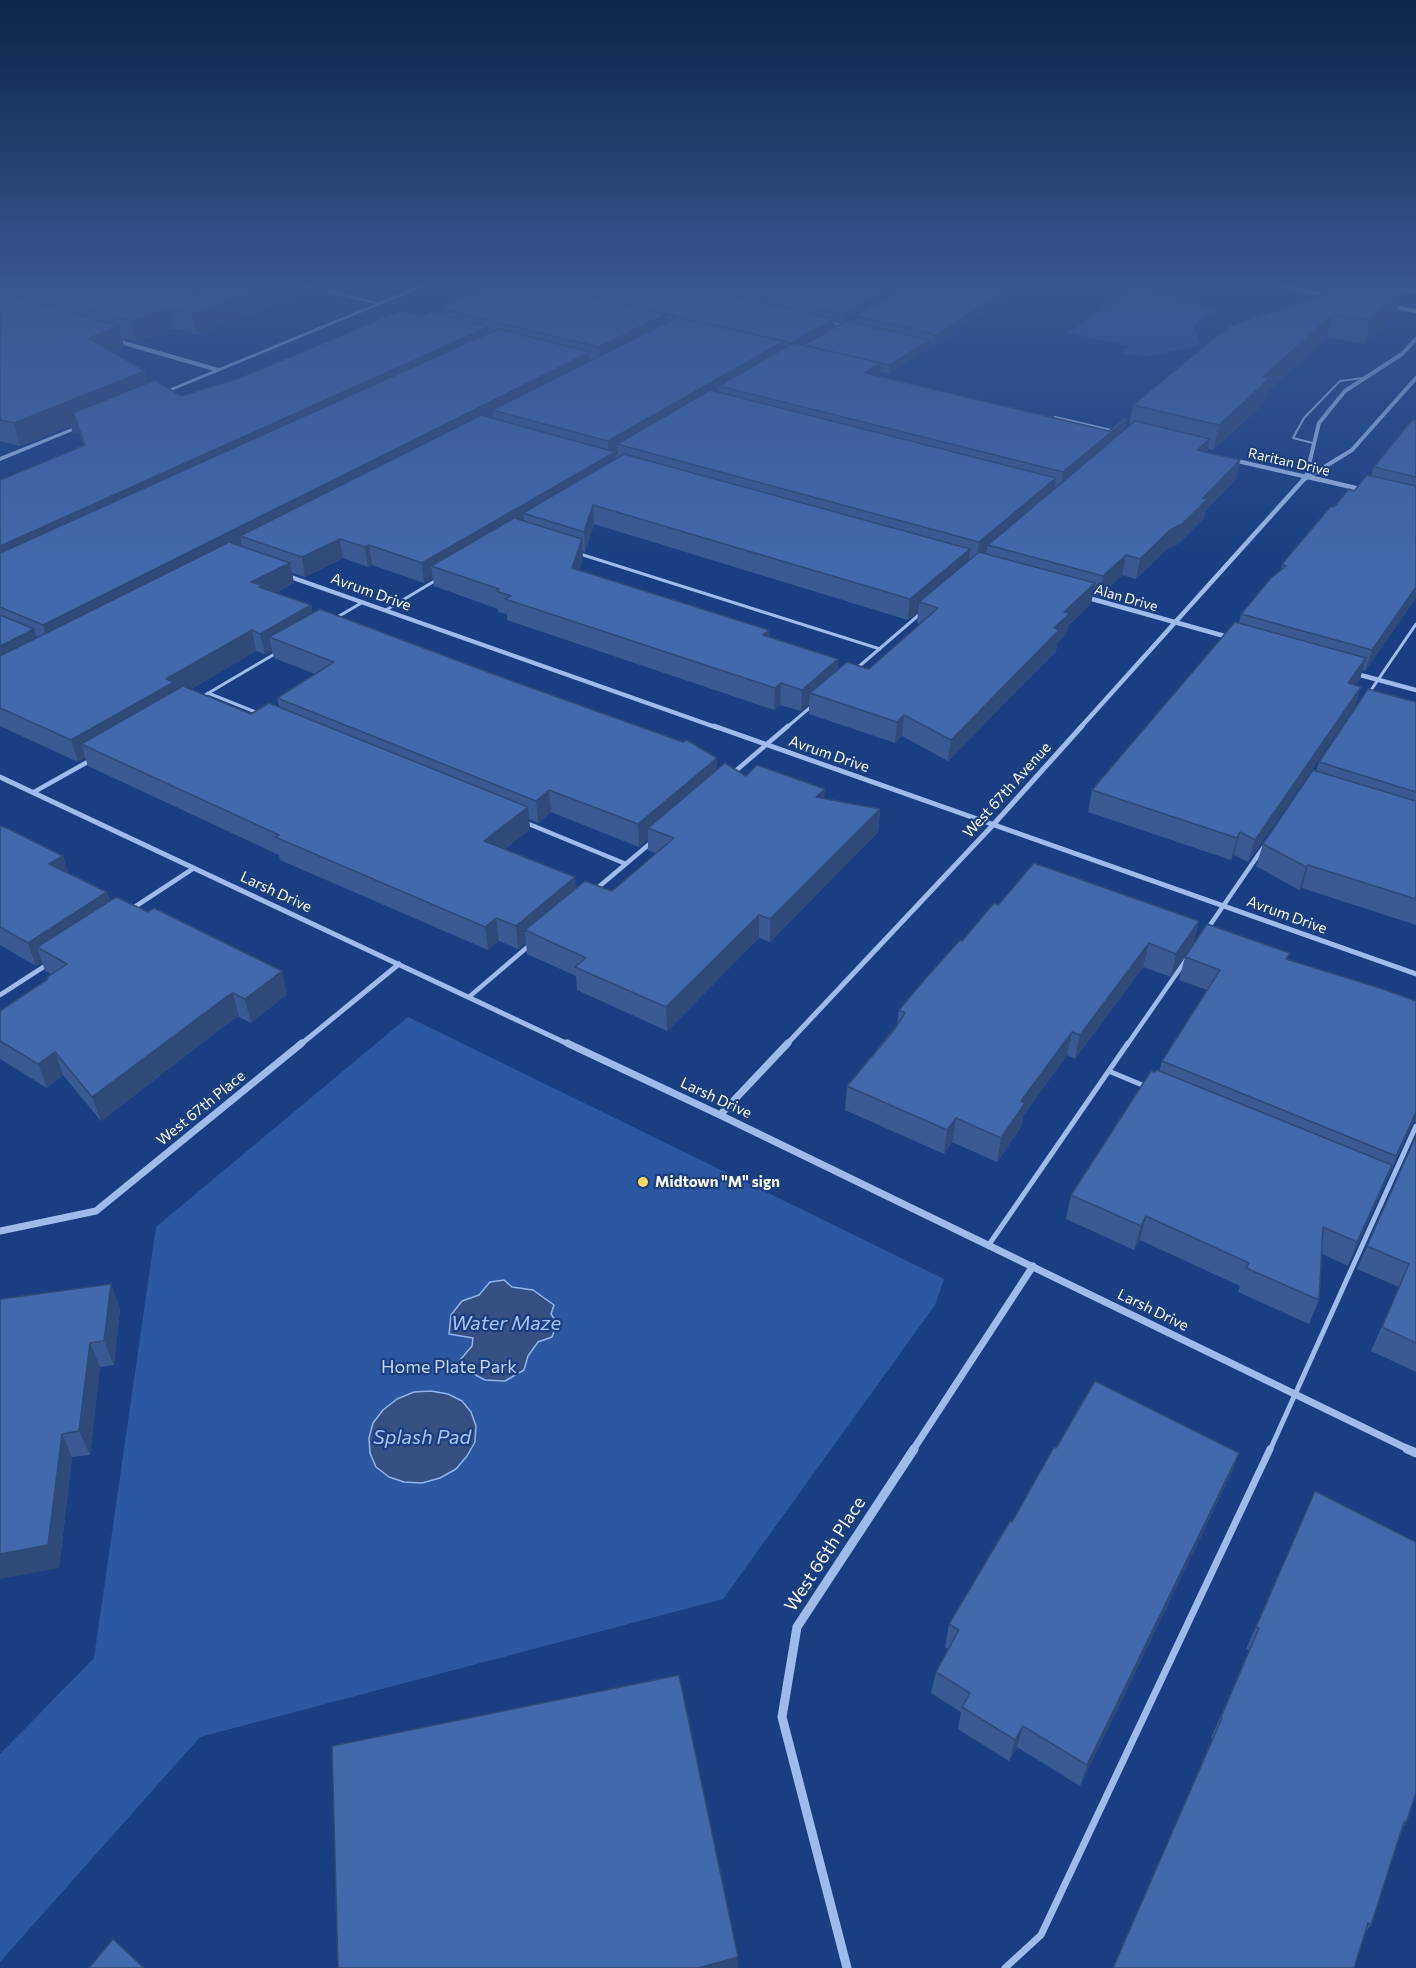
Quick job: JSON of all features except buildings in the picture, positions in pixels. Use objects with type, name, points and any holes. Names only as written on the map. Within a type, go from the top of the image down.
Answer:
[{"type":"street","points":[[152,397],[201,377]]},
{"type":"street","points":[[1306,477],[1319,423],[1345,391],[1362,378]]},
{"type":"street","name":"West 67th Avenue","points":[[720,1115],[993,825],[1173,622],[1306,477],[1352,450],[1416,378]]},
{"type":"street","points":[[1051,417],[1119,433]]},
{"type":"street","points":[[0,459],[87,424]]},
{"type":"street","name":"Raritan Drive","points":[[1224,458],[1372,492]]},
{"type":"street","name":"Avrum Drive","points":[[277,572],[1416,974]]},
{"type":"street","name":"Alan Drive","points":[[1075,594],[1230,638]]},
{"type":"street","points":[[1344,670],[1416,690]]},
{"type":"street","name":"Larsh Drive","points":[[0,777],[720,1115],[1416,1453]]},
{"type":"street","name":"West 67th Place","points":[[0,1231],[96,1211],[399,964]]},
{"type":"street","name":"West 66th Place","points":[[847,1968],[782,1717],[797,1627],[1033,1266]]},
{"type":"lane","points":[[1313,443],[1293,438],[1304,418],[1340,381],[1362,378]]},
{"type":"lane","points":[[571,551],[880,648]]},
{"type":"lane","points":[[386,610],[445,575]]},
{"type":"lane","points":[[332,620],[363,602]]},
{"type":"lane","points":[[854,671],[924,611]]},
{"type":"lane","points":[[1365,699],[1416,624]]},
{"type":"lane","points":[[198,699],[280,650]]},
{"type":"lane","points":[[208,693],[263,715]]},
{"type":"lane","points":[[731,774],[819,700]]},
{"type":"lane","points":[[34,792],[95,757]]},
{"type":"lane","points":[[516,819],[626,864]]},
{"type":"lane","points":[[591,893],[661,834]]},
{"type":"lane","points":[[1203,934],[1268,841]]},
{"type":"lane","points":[[126,913],[194,868]]},
{"type":"lane","points":[[469,997],[539,938]]},
{"type":"lane","points":[[988,1246],[1111,1072],[1190,954]]},
{"type":"lane","points":[[0,995],[58,957]]},
{"type":"lane","points":[[1111,1072],[1154,1089]]},
{"type":"lane","points":[[1005,1968],[1041,1935],[1296,1394],[1416,1126]]},
{"type":"lane","points":[[1377,1182],[1388,1186]]},
{"type":"green space","name":"Home Plate Park","points":[[408,1017],[944,1279],[935,1305],[723,1599],[200,1737],[0,1962],[0,1754],[94,1658],[156,1227]]},
{"type":"water","name":"Water Maze","points":[[504,1280],[512,1287],[533,1290],[554,1305],[551,1314],[557,1323],[552,1337],[538,1342],[528,1356],[524,1370],[505,1381],[485,1380],[470,1372],[460,1360],[472,1346],[473,1338],[449,1334],[451,1315],[462,1301],[479,1295],[490,1282]]},
{"type":"water","name":"Splash Pad","points":[[431,1391],[448,1394],[462,1401],[471,1412],[476,1426],[475,1442],[456,1469],[440,1478],[422,1483],[404,1482],[389,1477],[376,1467],[370,1453],[369,1438],[373,1423],[383,1410],[397,1399],[414,1392]]},
{"type":"place","name":"Midtown \"M\" sign","points":[[643,1182]]}]
